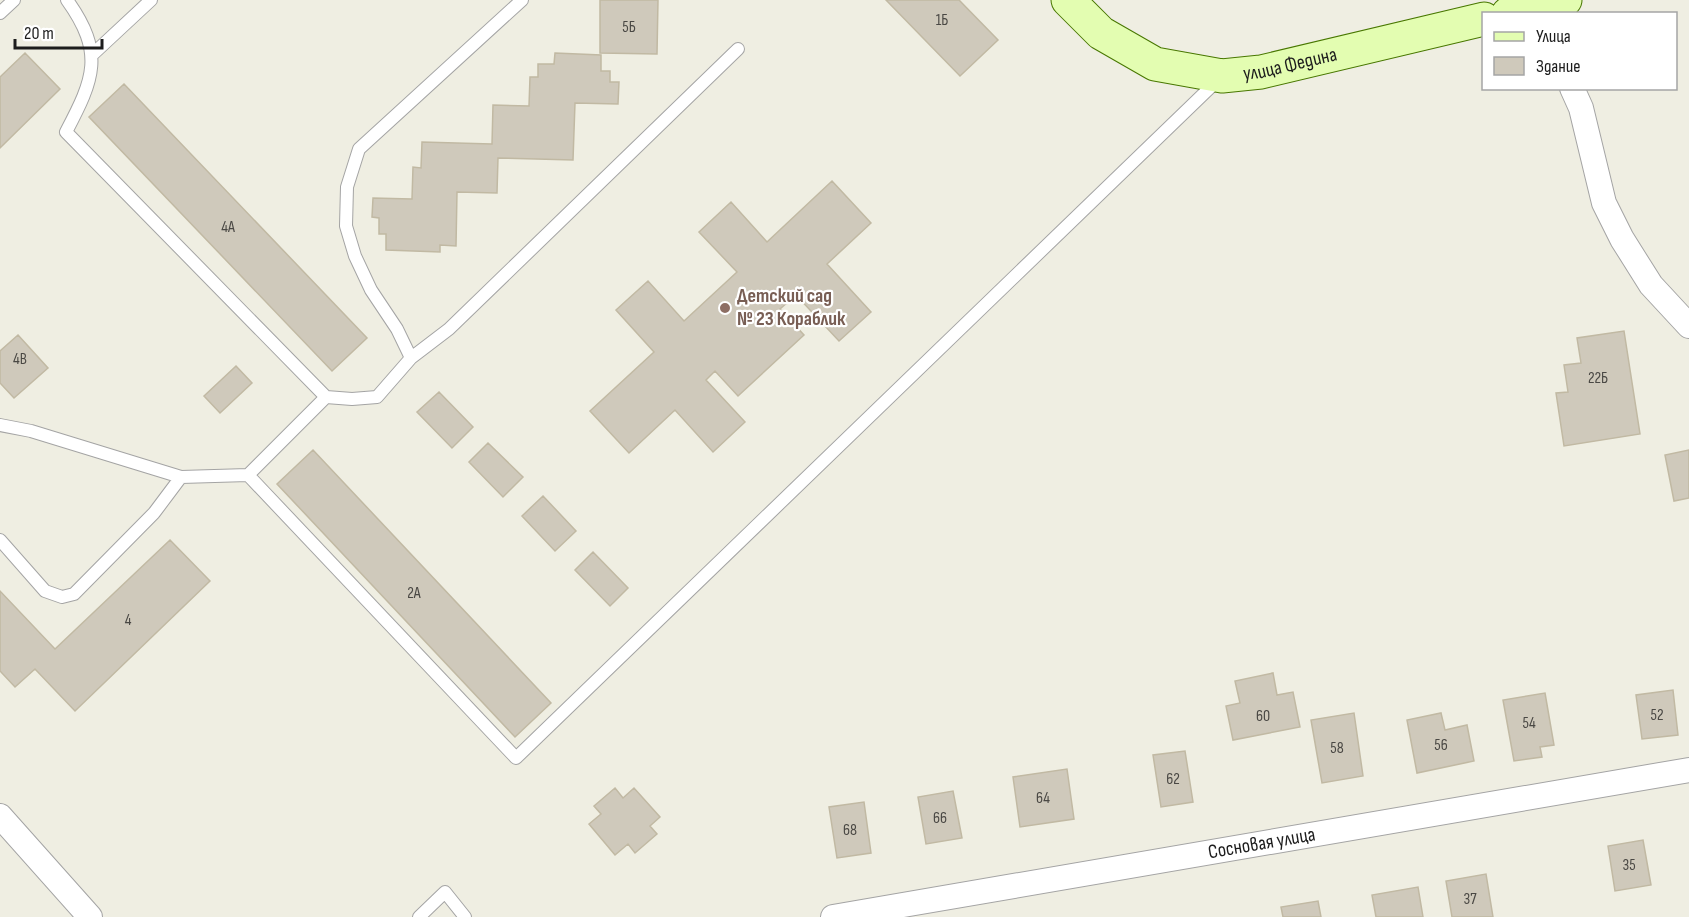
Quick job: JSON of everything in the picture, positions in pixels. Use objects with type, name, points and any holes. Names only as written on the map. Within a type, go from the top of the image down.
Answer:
[{"type":"main road","name":"улица Федина","points":[[1068,0],[1101,33],[1155,64],[1222,76],[1261,72],[1482,19]]},
{"type":"street","points":[[1573,90],[1581,108],[1604,203],[1622,239],[1651,285],[1689,326]]},
{"type":"street","name":"Сосновая улица","points":[[833,917],[1689,770]]},
{"type":"street","points":[[0,816],[90,917]]},
{"type":"lane","points":[[0,13],[14,0]]},
{"type":"lane","points":[[68,0],[82,21],[93,54],[85,95],[66,132],[326,397],[352,399],[377,398],[411,358],[449,329],[738,49]]},
{"type":"lane","points":[[93,54],[151,0]]},
{"type":"lane","points":[[411,358],[397,329],[371,290],[355,256],[346,225],[347,186],[359,149],[522,0]]},
{"type":"lane","points":[[248,475],[516,758],[1222,76]]},
{"type":"lane","points":[[0,425],[31,431],[181,477],[248,475],[326,397]]},
{"type":"lane","points":[[0,540],[45,591],[62,597],[74,594],[154,513],[181,477]]},
{"type":"lane","points":[[419,917],[445,892],[465,917]]},
{"type":"building","points":[[600,0],[658,0],[657,54],[600,53]]},
{"type":"building","points":[[886,0],[959,0],[998,40],[960,76]]},
{"type":"building","points":[[25,53],[60,89],[0,148],[0,77]]},
{"type":"building","points":[[555,53],[601,55],[601,71],[610,71],[610,82],[619,82],[618,104],[575,103],[573,160],[498,158],[497,193],[457,192],[456,246],[440,245],[440,252],[386,250],[386,234],[379,234],[379,218],[372,217],[373,198],[412,199],[413,167],[421,168],[422,142],[492,144],[493,105],[529,106],[530,77],[538,77],[538,64],[554,64]]},
{"type":"building","points":[[124,84],[367,338],[332,371],[89,117]]},
{"type":"building","points":[[832,181],[871,223],[827,264],[871,312],[839,341],[796,295],[780,309],[804,335],[738,396],[715,371],[706,380],[745,422],[713,452],[675,410],[629,453],[590,411],[654,352],[616,310],[648,281],[684,321],[737,272],[699,232],[731,202],[767,242]]},
{"type":"building","points":[[1624,331],[1640,434],[1564,446],[1556,393],[1568,392],[1564,365],[1581,363],[1577,338]]},
{"type":"building","points":[[18,335],[48,368],[14,398],[0,383],[0,351]]},
{"type":"building","points":[[236,366],[252,383],[220,413],[204,396]]},
{"type":"building","points":[[439,392],[473,427],[452,448],[417,412]]},
{"type":"building","points":[[488,443],[523,477],[503,497],[469,462]]},
{"type":"building","points":[[313,450],[551,703],[515,737],[277,484]]},
{"type":"building","points":[[1689,450],[1689,498],[1674,501],[1665,455]]},
{"type":"building","points":[[543,496],[576,531],[555,551],[522,516]]},
{"type":"building","points":[[170,540],[210,581],[75,711],[35,669],[15,687],[0,671],[0,591],[55,649]]},
{"type":"building","points":[[593,552],[628,588],[610,606],[575,570]]},
{"type":"building","points":[[1273,673],[1277,695],[1293,692],[1300,727],[1233,740],[1226,706],[1240,703],[1235,681]]},
{"type":"building","points":[[1673,690],[1678,735],[1642,739],[1636,695]]},
{"type":"building","points":[[1545,693],[1554,745],[1540,747],[1542,757],[1514,761],[1503,700]]},
{"type":"building","points":[[1354,713],[1363,776],[1322,783],[1311,720]]},
{"type":"building","points":[[1441,713],[1445,730],[1467,725],[1474,761],[1417,773],[1407,720]]},
{"type":"building","points":[[1185,751],[1193,802],[1161,807],[1153,755]]},
{"type":"building","points":[[1067,769],[1074,819],[1020,827],[1013,777]]},
{"type":"building","points":[[615,788],[623,798],[634,788],[660,817],[650,826],[657,834],[635,853],[628,844],[615,855],[589,824],[601,814],[594,806]]},
{"type":"building","points":[[953,791],[962,838],[926,844],[918,797]]},
{"type":"building","points":[[864,802],[871,853],[837,858],[829,807]]},
{"type":"building","points":[[1643,840],[1651,885],[1615,891],[1608,846]]},
{"type":"building","points":[[1486,874],[1493,917],[1452,917],[1446,881]]},
{"type":"building","points":[[1418,887],[1423,917],[1376,917],[1372,895]]},
{"type":"building","points":[[1318,901],[1321,917],[1283,917],[1281,907]]},
{"type":"place","name":"Детский сад № 23 Кораблик","points":[[725,308]]}]
